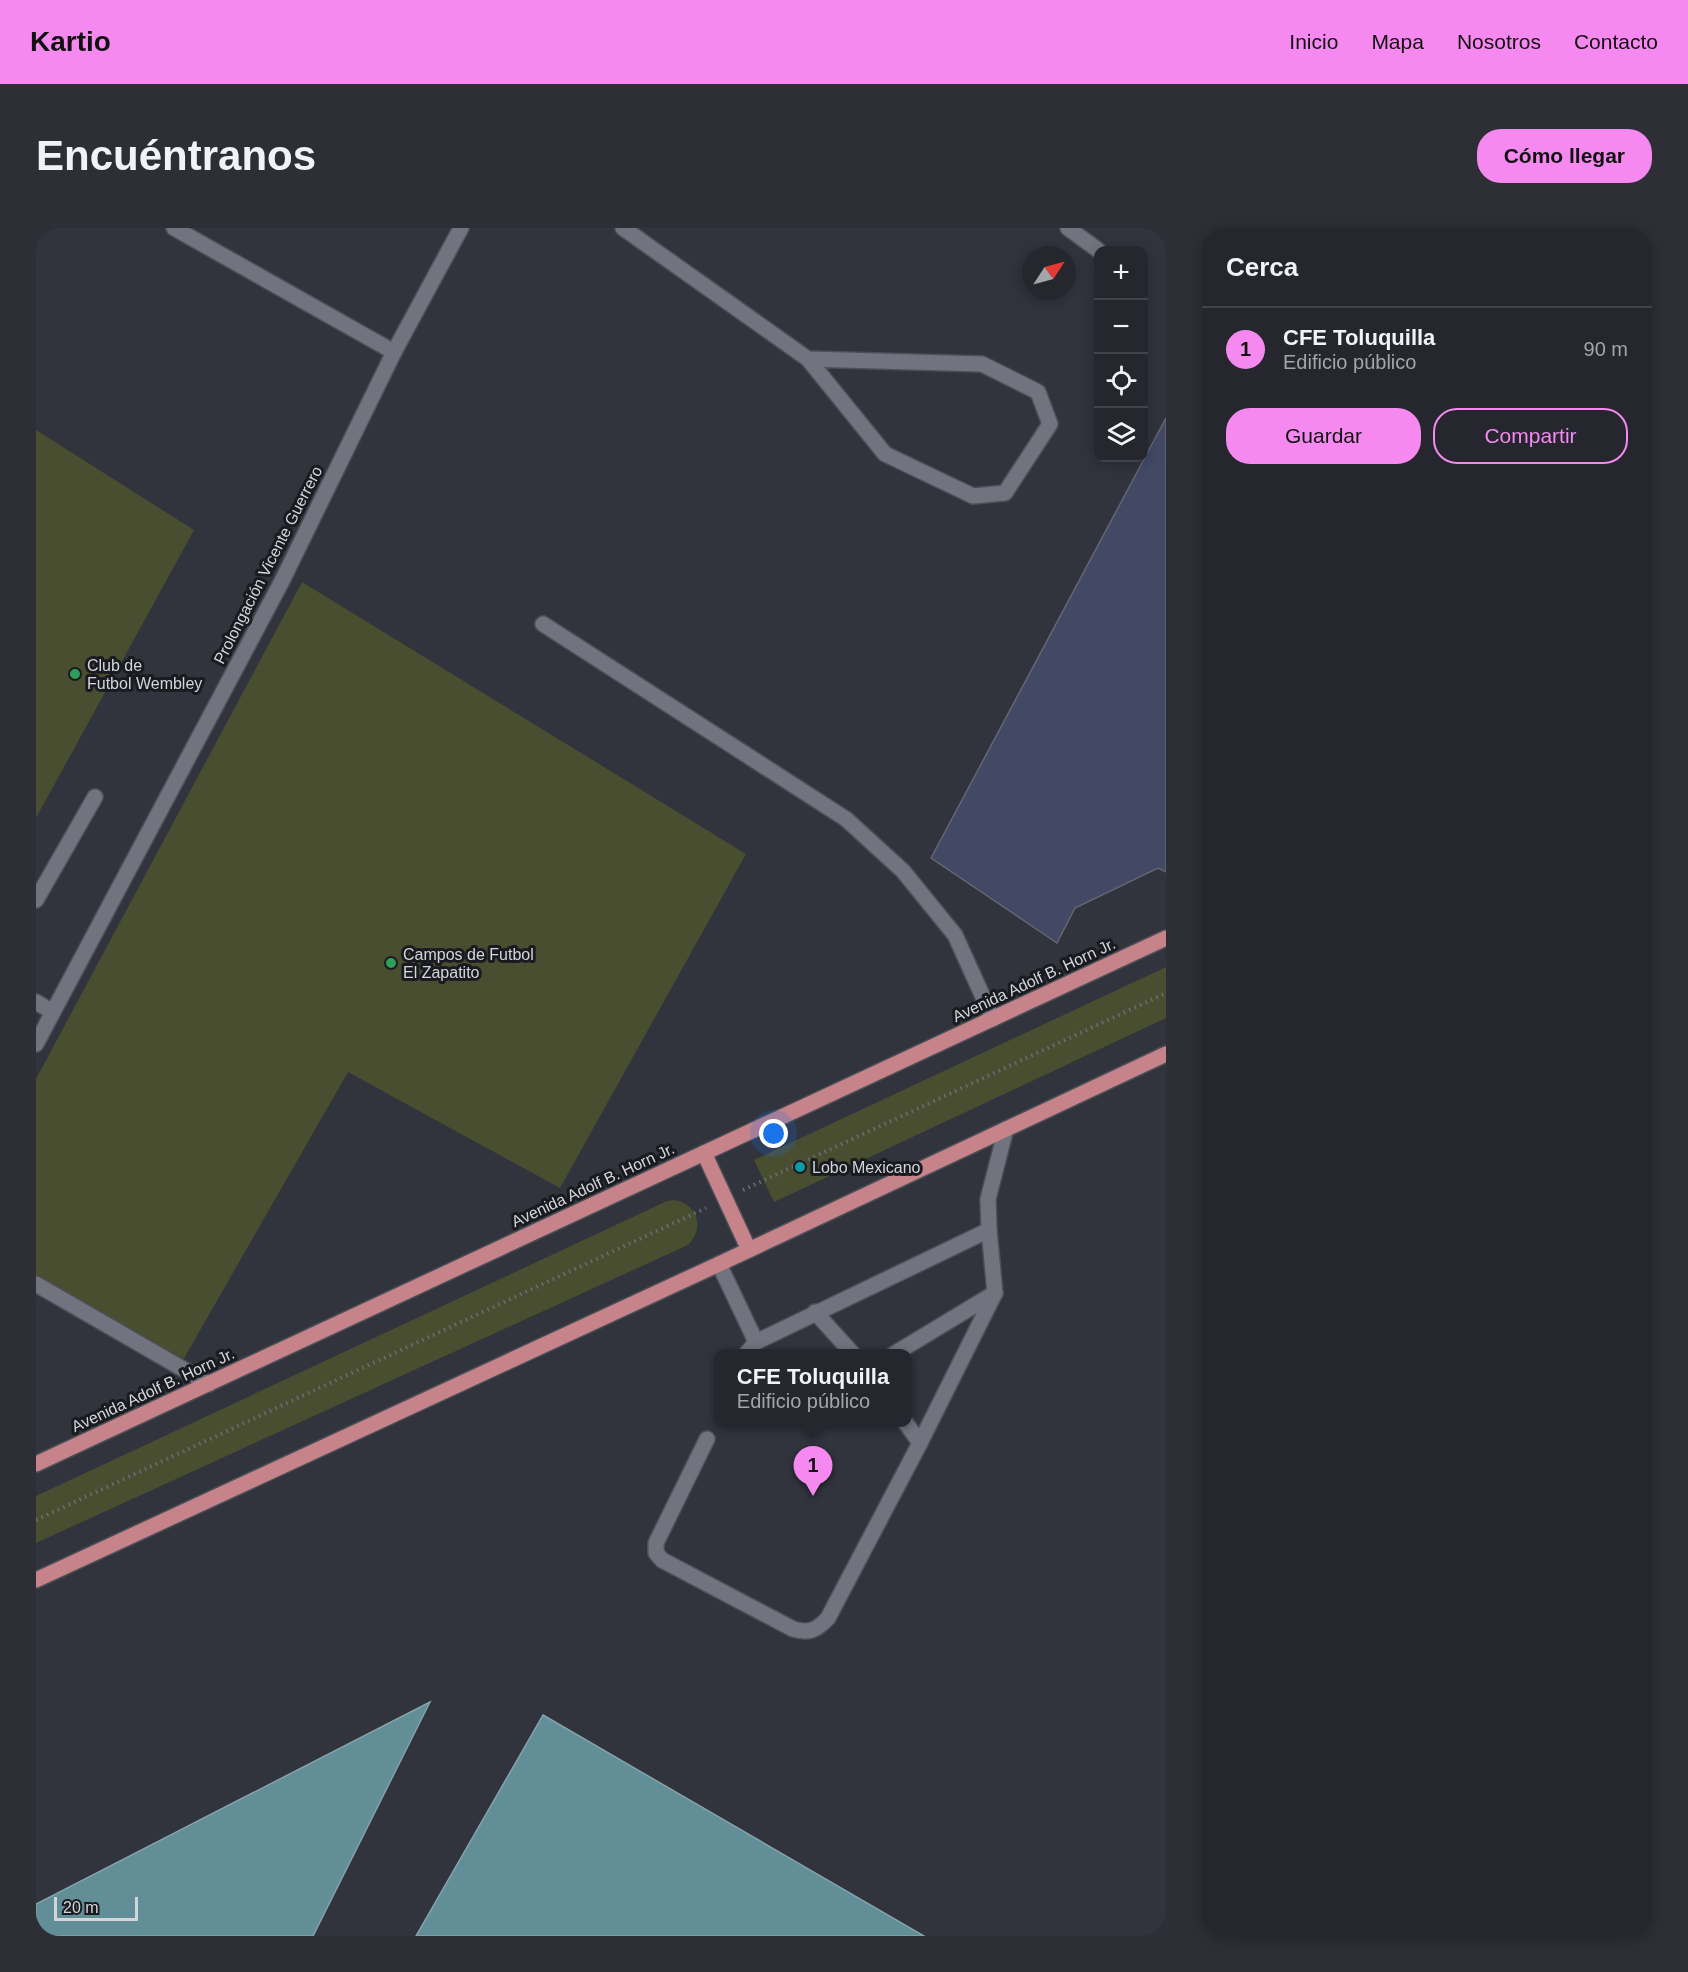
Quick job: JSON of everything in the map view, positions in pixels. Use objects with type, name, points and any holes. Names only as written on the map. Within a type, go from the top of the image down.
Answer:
[{"type":"main road","name":"Avenida Adolf B. Horn Jr.","points":[[36,1464],[1166,938]]},
{"type":"main road","points":[[36,1580],[1166,1054]]},
{"type":"main road","points":[[704,1154],[749,1250]]},
{"type":"street","points":[[174,228],[394,352]]},
{"type":"street","name":"Prolongación Vicente Guerrero","points":[[36,1044],[282,581],[394,352],[461,228]]},
{"type":"street","points":[[623,228],[808,359],[885,454],[972,496],[1005,492],[1050,424],[1038,392],[982,364],[808,359]]},
{"type":"street","points":[[1068,228],[1094,247]]},
{"type":"street","points":[[543,624],[846,819],[903,871],[955,935],[993,1019]]},
{"type":"street","points":[[36,900],[95,797]]},
{"type":"street","points":[[36,1002],[53,1012]]},
{"type":"street","points":[[707,1439],[656,1543],[656,1553],[662,1560],[793,1629],[811,1632],[828,1618],[921,1443],[995,1293],[988,1198],[1006,1130]]},
{"type":"street","points":[[719,1264],[751,1348],[815,1312],[989,1230]]},
{"type":"street","points":[[36,1284],[208,1384]]},
{"type":"street","points":[[901,1349],[995,1293]]},
{"type":"street","points":[[815,1312],[849,1349]]},
{"type":"street","points":[[909,1427],[921,1443]]},
{"type":"path","points":[[36,1520],[1166,993]]},
{"type":"green space","name":"Club de Futbol Wembley","points":[[36,430],[194,530],[36,818]]},
{"type":"green space","name":"Campos de Futbol El Zapatito","points":[[302,582],[746,854],[560,1188],[348,1072],[183,1360],[36,1275],[36,1079]]},
{"type":"green space","points":[[1166,967],[1166,1018],[774,1202],[754,1160]]},
{"type":"green space","points":[[674,1200],[689,1206],[696,1218],[696,1231],[688,1245],[36,1543],[36,1496],[667,1201]]},
{"type":"water","points":[[430,1702],[313,1936],[36,1936],[36,1904]]},
{"type":"water","points":[[543,1715],[924,1936],[416,1936]]},
{"type":"building","points":[[1166,418],[1166,872],[1158,868],[1075,908],[1057,943],[931,858],[1142,462],[1148,462],[1148,452]]},
{"type":"place","name":"Club de Futbol Wembley","points":[[75,674]]},
{"type":"place","name":"Campos de Futbol El Zapatito","points":[[391,963]]},
{"type":"place","name":"Lobo Mexicano","points":[[800,1167]]},
{"type":"place","name":"CFE Toluquilla","points":[[813,1496]]}]
